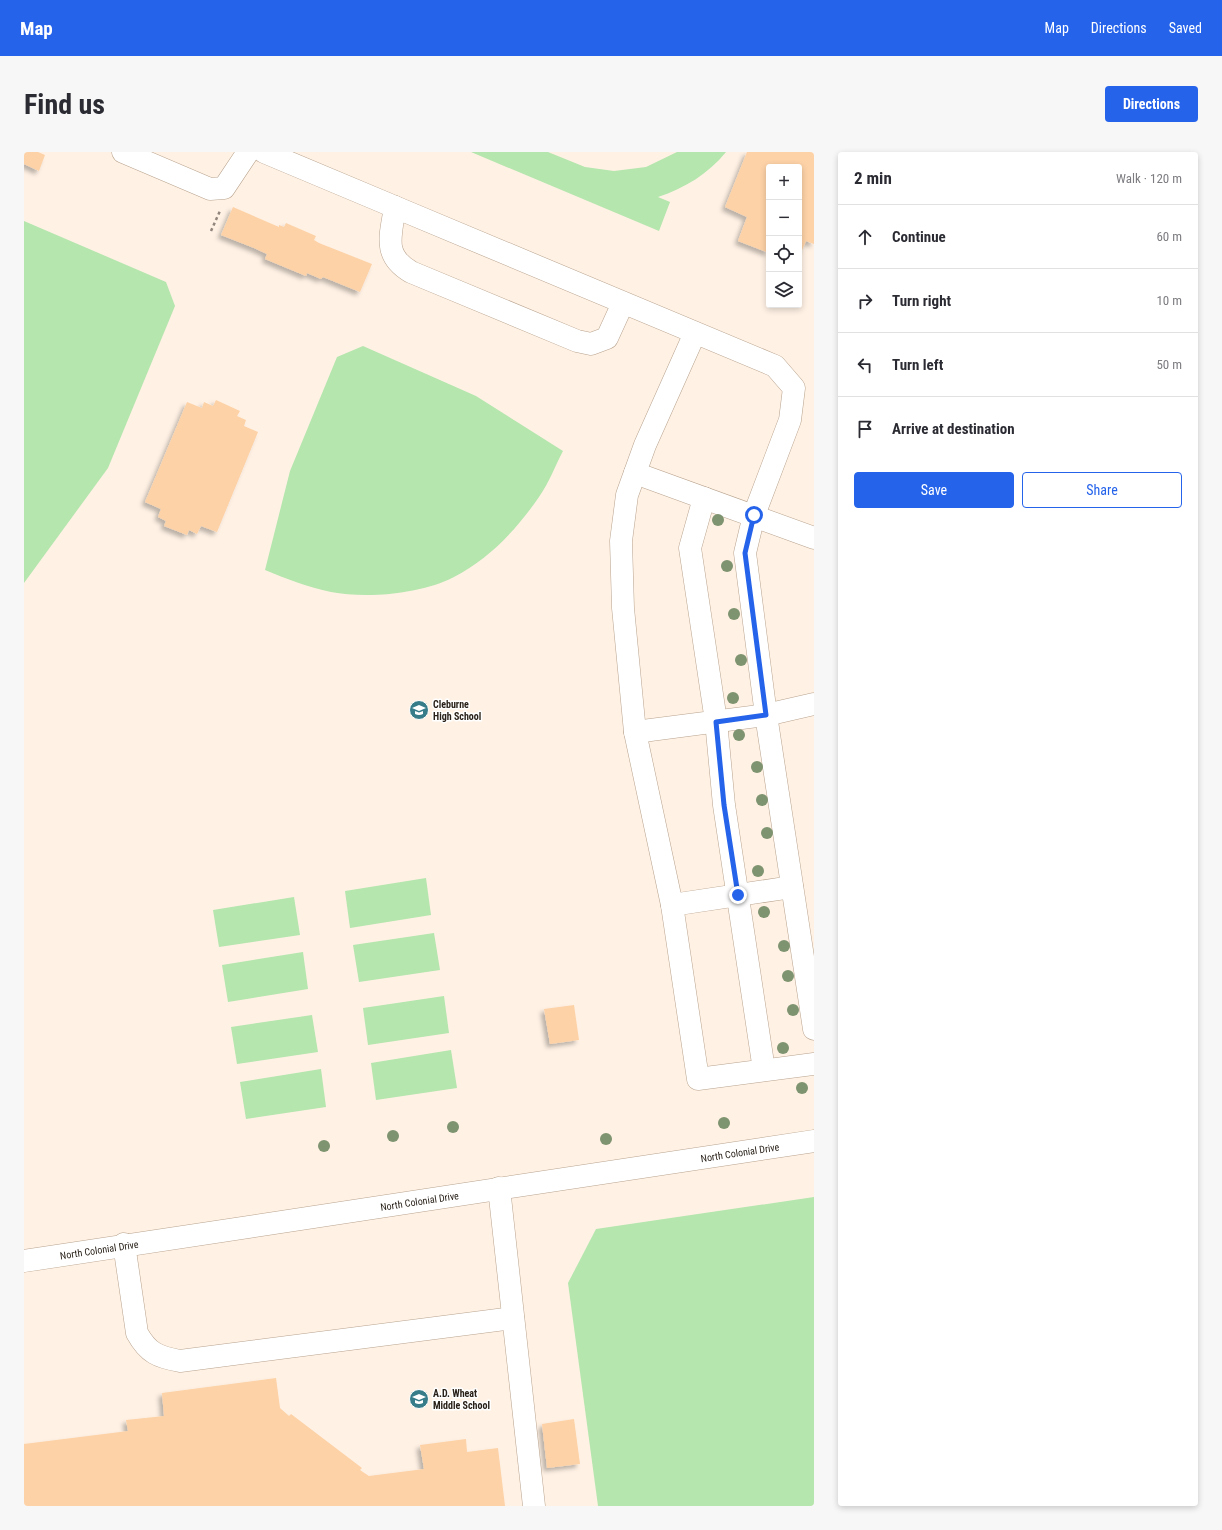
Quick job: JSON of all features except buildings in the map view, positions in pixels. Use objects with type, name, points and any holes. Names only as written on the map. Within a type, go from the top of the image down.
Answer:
[{"type":"street","points":[[123,152],[210,189],[224,188],[248,152]]},
{"type":"street","points":[[264,152],[623,304],[775,366],[794,388],[790,420],[754,515],[745,553],[766,715],[813,1021]]},
{"type":"street","points":[[395,207],[390,245],[394,259],[411,272],[577,341],[591,344],[607,338],[623,304]]},
{"type":"street","points":[[695,333],[627,495],[621,541],[623,608],[635,732],[672,905],[698,1079],[814,1064]]},
{"type":"street","points":[[635,473],[814,538]]},
{"type":"street","points":[[704,498],[690,548],[716,722],[724,805],[764,1070]]},
{"type":"street","points":[[635,732],[766,715],[814,704]]},
{"type":"street","points":[[672,905],[792,887]]},
{"type":"street","name":"North Colonial Drive","points":[[24,1260],[814,1141]]},
{"type":"street","points":[[499,1188],[534,1506]]},
{"type":"street","points":[[124,1244],[137,1333],[143,1344],[152,1353],[180,1361],[513,1318]]},
{"type":"path","points":[[211,231],[222,207]]},
{"type":"green space","points":[[471,152],[548,152],[585,167],[614,171],[646,167],[677,152],[726,152],[704,174],[687,185],[658,197],[670,202],[659,231]]},
{"type":"green space","points":[[24,221],[166,282],[175,306],[108,468],[24,583]]},
{"type":"green space","points":[[363,346],[476,396],[563,451],[543,492],[512,532],[467,570],[441,583],[426,588],[394,594],[345,594],[331,592],[289,580],[265,570],[290,471],[337,357]]},
{"type":"green space","points":[[426,878],[431,915],[350,928],[345,891]]},
{"type":"green space","points":[[294,897],[300,935],[219,947],[213,910]]},
{"type":"green space","points":[[434,933],[440,970],[359,982],[353,945]]},
{"type":"green space","points":[[303,952],[308,989],[228,1002],[222,965]]},
{"type":"green space","points":[[444,996],[449,1033],[368,1045],[363,1008]]},
{"type":"green space","points":[[312,1015],[318,1052],[237,1064],[231,1027]]},
{"type":"green space","points":[[451,1050],[457,1088],[376,1100],[371,1063]]},
{"type":"green space","points":[[321,1069],[326,1107],[246,1119],[240,1082]]},
{"type":"green space","points":[[814,1197],[814,1506],[598,1506],[568,1283],[596,1229]]},
{"type":"place","name":"Cleburne High School","points":[[419,710]]},
{"type":"place","name":"A.D. Wheat Middle School","points":[[419,1399]]},
{"type":"route","points":[[738,895],[724,805],[716,722],[766,715],[745,553],[754,515]]}]
